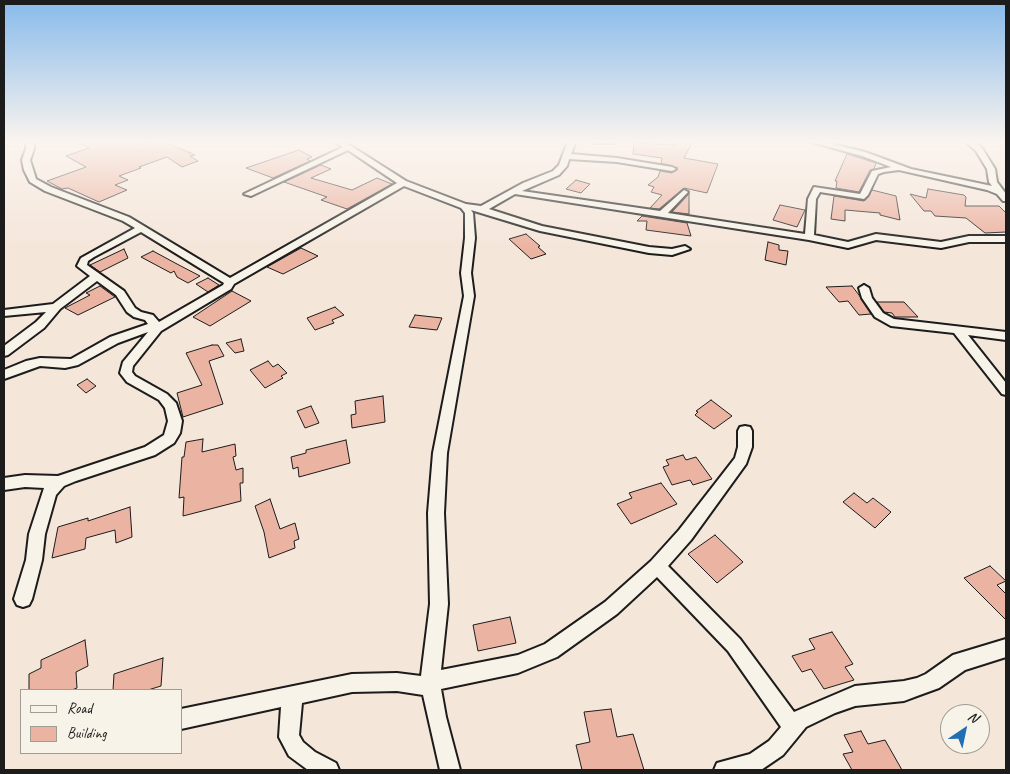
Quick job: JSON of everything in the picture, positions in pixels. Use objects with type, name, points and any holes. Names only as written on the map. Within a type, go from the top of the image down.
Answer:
[{"type":"street","points":[[32,177],[48,189],[100,208],[142,228],[230,282]]},
{"type":"street","points":[[248,194],[280,177]]},
{"type":"street","points":[[394,177],[404,183],[464,206],[482,209],[540,228],[649,250],[672,252],[685,249]]},
{"type":"street","points":[[482,209],[526,185],[546,177]]},
{"type":"street","points":[[809,236],[812,199],[817,189],[861,197],[864,195],[873,177]]},
{"type":"street","points":[[939,177],[1000,192]]},
{"type":"street","points":[[992,177],[993,182],[1006,198]]},
{"type":"street","points":[[4,375],[30,364],[40,362],[65,364],[74,362],[114,340],[156,326],[228,287],[230,282],[404,183]]},
{"type":"street","points":[[516,192],[809,236],[848,245],[876,237],[941,245],[969,239],[1006,239]]},
{"type":"street","points":[[661,215],[684,192]]},
{"type":"street","points":[[450,770],[430,685],[439,604],[436,513],[440,453],[469,296],[466,273],[470,238],[469,213],[464,206]]},
{"type":"street","points":[[142,228],[84,260],[82,266],[120,293],[134,313],[149,317],[156,326]]},
{"type":"street","points":[[4,352],[40,325],[56,307],[97,276]]},
{"type":"street","points":[[864,288],[867,298],[879,314],[891,322],[1006,336]]},
{"type":"street","points":[[4,313],[56,307]]},
{"type":"street","points":[[23,599],[34,560],[43,510],[49,492],[59,482],[72,476],[150,451],[169,439],[175,421],[171,406],[163,397],[131,379],[126,373],[126,365],[156,326]]},
{"type":"street","points":[[957,329],[1006,391]]},
{"type":"street","points":[[182,719],[352,683],[376,682],[430,685],[518,664],[551,651],[610,608],[657,566],[685,535],[728,479],[743,454],[745,431]]},
{"type":"street","points":[[4,484],[25,480],[59,482]]},
{"type":"street","points":[[657,566],[734,644],[793,727]]},
{"type":"street","points":[[724,770],[754,763],[776,748],[799,720],[855,696],[917,688],[932,681],[960,662],[1006,648]]},
{"type":"street","points":[[294,695],[288,726],[289,737],[296,749],[308,759],[329,770]]},
{"type":"building","points":[[58,177],[122,177],[128,180],[115,185],[127,190],[99,202],[68,188],[62,189],[47,181]]},
{"type":"building","points":[[295,177],[313,177],[311,178],[352,190],[377,178],[392,184],[347,209],[321,200],[327,197],[284,182]]},
{"type":"building","points":[[658,177],[713,177],[707,193],[684,188],[659,209],[650,208],[662,195],[651,192],[654,187],[648,185]]},
{"type":"building","points":[[837,177],[866,177],[859,192],[836,188],[837,181],[835,181]]},
{"type":"building","points":[[576,180],[590,184],[581,193],[566,189]]},
{"type":"building","points":[[928,189],[964,195],[966,197],[965,206],[999,206],[1006,213],[1006,232],[985,233],[966,218],[935,216],[931,211],[924,211],[910,194],[926,198]]},
{"type":"building","points":[[872,190],[896,196],[900,220],[880,215],[880,213],[845,210],[845,221],[831,219],[834,196],[864,201]]},
{"type":"building","points":[[689,194],[689,214],[672,212]]},
{"type":"building","points":[[780,205],[805,210],[797,227],[773,220]]},
{"type":"building","points":[[642,216],[687,223],[691,236],[646,230],[647,221],[637,221]]},
{"type":"building","points":[[526,234],[546,254],[531,259],[509,239]]},
{"type":"building","points":[[768,242],[779,245],[779,250],[788,251],[786,265],[765,260]]},
{"type":"building","points":[[301,248],[318,256],[283,274],[267,267]]},
{"type":"building","points":[[124,249],[128,258],[100,272],[90,265]]},
{"type":"building","points":[[153,251],[200,276],[188,283],[177,277],[174,271],[171,273],[141,257]]},
{"type":"building","points":[[208,278],[219,285],[208,292],[196,284]]},
{"type":"building","points":[[100,286],[115,297],[78,315],[65,308],[90,295],[86,293]]},
{"type":"building","points":[[852,286],[871,314],[859,315],[848,301],[839,302],[826,287]]},
{"type":"building","points":[[232,291],[251,301],[210,326],[193,317]]},
{"type":"building","points":[[877,302],[904,302],[918,317],[895,317],[892,313],[884,312]]},
{"type":"building","points":[[335,307],[344,315],[332,320],[334,323],[315,330],[307,318]]},
{"type":"building","points":[[415,315],[442,318],[437,330],[409,327]]},
{"type":"building","points":[[241,339],[244,351],[235,353],[226,343]]},
{"type":"building","points":[[218,345],[224,356],[209,361],[223,404],[183,417],[177,393],[202,385],[186,353]]},
{"type":"building","points":[[268,361],[273,367],[278,364],[287,373],[281,376],[283,378],[265,388],[250,370]]},
{"type":"building","points":[[87,379],[96,386],[86,393],[77,385]]},
{"type":"building","points":[[383,396],[385,422],[352,428],[351,415],[356,414],[355,401]]},
{"type":"building","points":[[711,400],[732,416],[714,429],[695,415],[698,412],[696,411]]},
{"type":"building","points":[[311,406],[319,423],[305,428],[297,411]]},
{"type":"building","points":[[203,439],[202,452],[235,444],[236,456],[233,457],[236,470],[243,468],[243,483],[240,483],[241,501],[183,516],[184,497],[179,498],[182,457],[184,457],[186,442]]},
{"type":"building","points":[[346,440],[350,463],[299,477],[298,467],[293,469],[291,457],[306,453],[306,450]]},
{"type":"building","points":[[683,455],[686,460],[696,457],[712,479],[693,485],[690,480],[672,485],[663,467],[669,465],[666,460]]},
{"type":"building","points":[[661,483],[677,504],[631,524],[617,504],[632,498],[629,493]]},
{"type":"building","points":[[854,493],[867,503],[873,498],[891,512],[875,528],[843,502]]},
{"type":"building","points":[[270,499],[280,529],[295,523],[299,539],[294,541],[295,548],[269,558],[264,532],[255,506]]},
{"type":"building","points":[[130,507],[132,537],[116,543],[115,530],[86,538],[85,549],[52,558],[58,527],[88,518],[88,521]]},
{"type":"building","points":[[715,535],[743,562],[717,583],[688,554]]},
{"type":"building","points":[[990,566],[1006,581],[997,585],[1006,594],[1006,620],[964,578]]},
{"type":"building","points":[[510,617],[516,643],[478,651],[473,625]]},
{"type":"building","points":[[832,632],[853,664],[845,667],[854,680],[824,689],[811,669],[802,672],[792,656],[815,649],[809,639]]},
{"type":"building","points":[[85,640],[88,666],[76,672],[77,688],[29,689],[29,674],[41,668],[41,660]]},
{"type":"building","points":[[163,658],[161,686],[151,689],[113,689],[114,674]]},
{"type":"building","points":[[611,709],[617,737],[633,734],[644,770],[582,770],[576,745],[590,742],[584,712]]},
{"type":"building","points":[[861,731],[868,744],[885,740],[902,770],[852,770],[843,754],[853,752],[844,735]]}]
